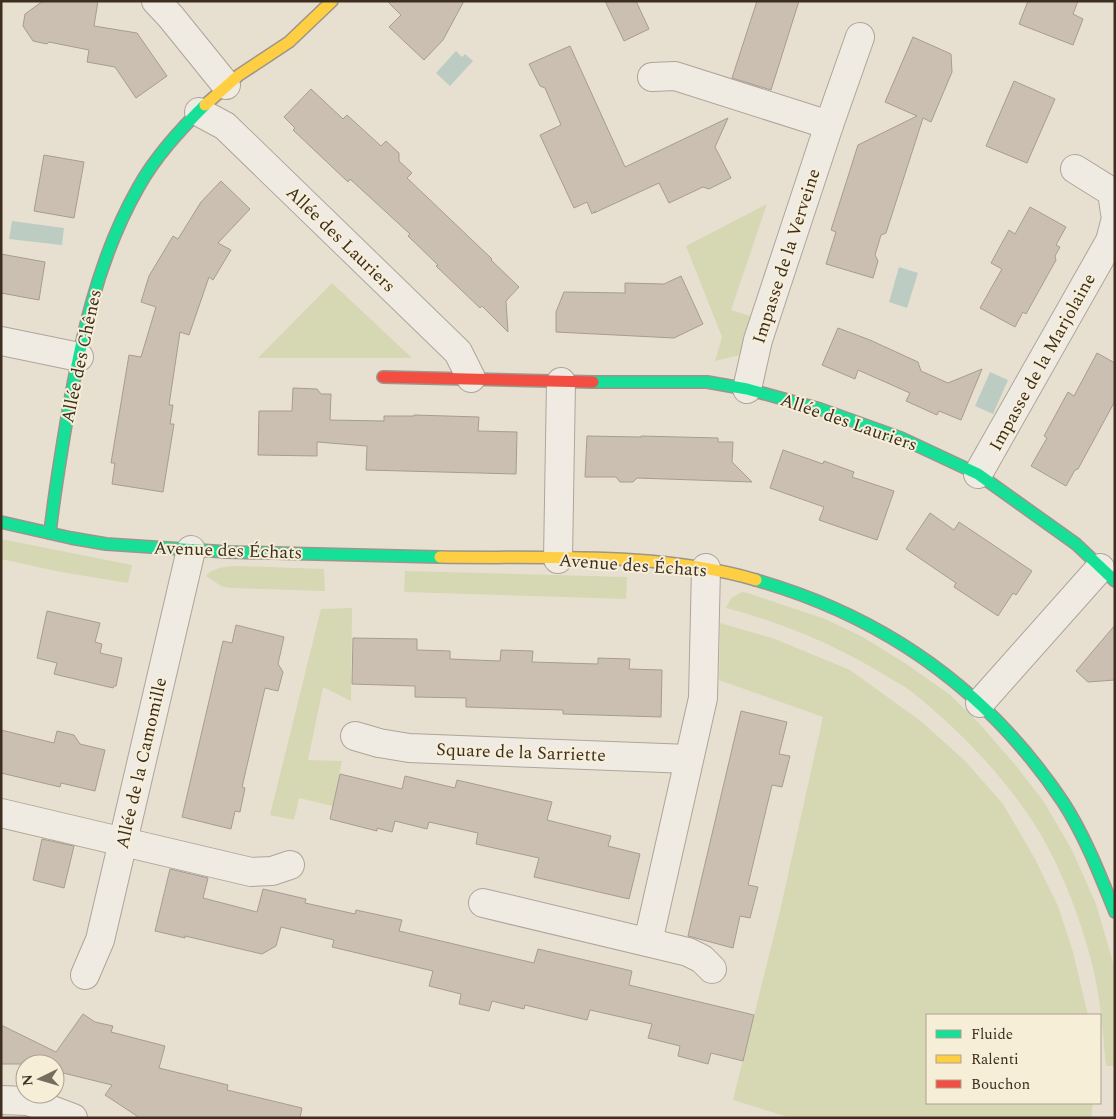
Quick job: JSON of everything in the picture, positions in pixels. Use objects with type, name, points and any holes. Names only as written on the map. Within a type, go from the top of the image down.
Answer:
[{"type":"street","points":[[156,1],[226,85]]},
{"type":"street","name":"Allée des Chênes","points":[[50,533],[56,480],[86,318],[111,241],[125,210],[153,164],[184,126],[226,85],[283,46],[312,22],[332,1]]},
{"type":"street","name":"Impasse de la Verveine","points":[[747,389],[758,340],[829,125],[860,38]]},
{"type":"street","points":[[652,77],[675,76],[829,125]]},
{"type":"street","name":"Allée des Lauriers","points":[[199,112],[225,126],[458,352],[471,378]]},
{"type":"street","points":[[1075,169],[1112,192],[1115,213]]},
{"type":"street","name":"Impasse de la Marjolaine","points":[[978,474],[1110,240],[1115,222]]},
{"type":"street","points":[[1,341],[79,357]]},
{"type":"street","name":"Allée des Lauriers","points":[[383,377],[561,382],[707,382],[747,389],[859,422],[931,451],[978,474],[1076,544],[1107,575],[980,703]]},
{"type":"street","points":[[558,559],[561,382]]},
{"type":"street","name":"Avenue des Échats","points":[[1,522],[96,543],[191,550],[558,559],[635,562],[706,568],[744,576],[817,599],[862,620],[904,644],[944,672],[980,703],[1016,741],[1063,803],[1084,840],[1115,912]]},
{"type":"street","name":"Allée de la Camomille","points":[[85,975],[100,940],[191,550]]},
{"type":"street","points":[[648,942],[704,698],[706,568]]},
{"type":"street","name":"Square de la Sarriette","points":[[355,736],[379,743],[409,748],[689,759]]},
{"type":"street","points":[[1,813],[251,872],[272,870],[290,865]]},
{"type":"street","points":[[483,903],[695,955],[712,969]]},
{"type":"street","points":[[1,1100],[28,1102],[73,1118]]},
{"type":"green space","points":[[767,204],[731,310],[753,317],[740,355],[715,361],[722,337],[686,246]]},
{"type":"green space","points":[[332,283],[412,358],[258,358]]},
{"type":"green space","points":[[1,539],[132,565],[128,583],[61,572],[1,559]]},
{"type":"green space","points":[[236,566],[324,569],[325,591],[230,588],[221,586],[206,576],[216,569]]},
{"type":"green space","points":[[405,571],[627,577],[626,599],[404,592]]},
{"type":"green space","points":[[742,592],[748,593],[825,619],[861,636],[905,663],[949,694],[978,722],[1017,767],[1044,802],[1072,850],[1096,904],[1115,969],[1115,1066],[1106,1066],[1101,1014],[1094,972],[1084,934],[1070,894],[1043,838],[1007,786],[962,736],[905,687],[864,663],[807,635],[768,620],[726,608],[731,598]]},
{"type":"green space","points":[[352,608],[351,701],[323,687],[308,760],[342,761],[333,806],[299,798],[294,820],[270,815],[321,609]]},
{"type":"green space","points":[[720,623],[775,639],[850,670],[922,722],[966,762],[1003,804],[1035,859],[1058,906],[1073,952],[1088,1014],[926,1014],[926,1104],[1093,1104],[1091,1118],[791,1118],[733,1100],[780,911],[823,717],[719,680]]},
{"type":"shaded area","points":[[456,51],[462,57],[465,54],[473,61],[450,86],[436,73]]},
{"type":"shaded area","points":[[12,221],[64,228],[62,245],[9,239]]},
{"type":"shaded area","points":[[899,267],[918,273],[907,308],[889,302]]},
{"type":"shaded area","points":[[990,372],[1008,380],[993,414],[975,406]]},
{"type":"building","points":[[43,1],[98,1],[94,26],[137,33],[167,76],[136,98],[115,67],[87,62],[89,50],[49,42],[47,44],[33,41],[23,26],[25,14]]},
{"type":"building","points":[[387,1],[464,1],[443,40],[424,60],[389,27],[401,15]]},
{"type":"building","points":[[605,1],[636,1],[649,29],[624,41]]},
{"type":"building","points":[[757,1],[799,1],[771,90],[732,78]]},
{"type":"building","points":[[1028,1],[1078,1],[1073,14],[1083,19],[1073,45],[1019,24]]},
{"type":"building","points":[[913,37],[951,54],[952,72],[931,122],[923,118],[886,233],[881,235],[875,255],[878,261],[873,278],[826,264],[836,232],[831,230],[858,145],[917,116],[885,102]]},
{"type":"building","points":[[570,46],[625,167],[728,118],[715,147],[731,178],[709,189],[703,187],[669,203],[659,183],[592,214],[587,202],[574,208],[540,135],[561,125],[545,88],[540,86],[529,64]]},
{"type":"building","points":[[1014,81],[1055,99],[1027,163],[986,146]]},
{"type":"building","points":[[311,89],[343,119],[347,115],[381,146],[386,141],[399,153],[399,161],[412,173],[407,178],[519,287],[506,301],[508,332],[482,306],[480,308],[436,266],[438,265],[408,236],[410,234],[350,179],[348,182],[293,130],[295,128],[284,117]]},
{"type":"building","points":[[44,155],[84,162],[74,218],[34,211]]},
{"type":"building","points":[[221,181],[250,209],[218,243],[231,250],[213,280],[209,277],[189,335],[180,332],[169,405],[173,405],[170,424],[174,424],[163,492],[112,484],[115,463],[111,463],[129,355],[141,357],[156,307],[141,302],[149,276],[173,236],[178,239],[201,202]]},
{"type":"building","points":[[1030,207],[1066,227],[1056,245],[1060,247],[1055,256],[1056,260],[1026,314],[1023,312],[1015,327],[980,308],[1002,269],[991,263],[1009,230],[1015,234]]},
{"type":"building","points":[[1,254],[45,262],[39,300],[1,293]]},
{"type":"building","points":[[681,276],[703,324],[674,338],[556,332],[556,312],[564,292],[625,293],[625,283],[664,284]]},
{"type":"building","points":[[838,328],[918,362],[921,371],[948,383],[982,369],[961,420],[939,411],[937,415],[906,401],[910,393],[858,370],[855,379],[822,365]]},
{"type":"building","points":[[1097,353],[1115,363],[1115,401],[1078,469],[1075,470],[1066,486],[1031,466],[1047,438],[1044,436],[1068,392],[1074,396]]},
{"type":"building","points":[[293,388],[317,389],[321,394],[331,394],[330,420],[384,421],[384,416],[414,415],[479,417],[478,431],[517,432],[516,474],[366,470],[367,446],[317,442],[317,456],[258,455],[259,411],[292,411]]},
{"type":"building","points":[[587,436],[718,438],[718,442],[733,442],[732,462],[752,482],[637,478],[633,482],[620,482],[616,477],[585,477]]},
{"type":"building","points":[[783,450],[823,464],[824,461],[854,472],[852,477],[894,491],[877,540],[819,520],[824,507],[770,488]]},
{"type":"building","points":[[930,513],[954,530],[959,522],[1032,571],[1016,595],[1013,593],[998,616],[954,587],[956,583],[906,549]]},
{"type":"building","points":[[47,611],[100,623],[95,642],[102,644],[100,653],[122,658],[116,686],[113,688],[54,674],[57,663],[37,658]]},
{"type":"building","points":[[236,625],[284,637],[278,664],[283,672],[278,691],[265,688],[242,787],[245,788],[240,812],[235,811],[231,829],[182,817],[223,641],[232,643]]},
{"type":"building","points":[[1115,625],[1115,680],[1088,682],[1076,671]]},
{"type":"building","points":[[353,638],[417,639],[417,650],[450,651],[450,659],[500,661],[501,650],[533,651],[532,662],[598,664],[598,658],[630,659],[629,669],[662,670],[661,717],[563,714],[563,710],[466,707],[466,698],[415,697],[415,686],[352,684]]},
{"type":"building","points":[[741,711],[787,722],[779,754],[790,756],[782,787],[772,785],[748,885],[758,887],[750,918],[740,916],[733,948],[688,936]]},
{"type":"building","points":[[1,730],[54,743],[57,731],[74,735],[80,744],[105,750],[95,791],[61,783],[60,787],[1,773]]},
{"type":"building","points":[[340,774],[402,789],[405,776],[455,788],[457,780],[552,802],[547,820],[611,836],[608,846],[640,854],[629,899],[534,877],[539,858],[476,844],[478,833],[429,822],[427,829],[395,821],[392,832],[377,828],[377,831],[330,819]]},
{"type":"building","points":[[42,839],[74,846],[64,888],[33,880]]},
{"type":"building","points":[[170,869],[208,878],[203,898],[257,912],[263,889],[306,899],[305,903],[355,914],[356,910],[402,920],[399,931],[534,963],[538,949],[632,971],[629,985],[754,1015],[743,1061],[711,1053],[708,1064],[678,1056],[680,1046],[648,1038],[652,1024],[590,1010],[587,1020],[525,1005],[524,1009],[492,1001],[489,1011],[459,1004],[461,994],[429,986],[433,971],[332,947],[334,940],[281,927],[276,946],[262,954],[155,931]]},
{"type":"building","points":[[83,1014],[95,1022],[113,1026],[111,1032],[165,1046],[159,1068],[228,1085],[227,1090],[302,1108],[300,1118],[140,1118],[105,1095],[112,1085],[65,1073],[65,1054],[15,1054],[15,1064],[1,1064],[1,1025],[56,1052]]},
{"type":"traffic: fast","points":[[50,533],[77,363],[92,302],[111,244],[138,188],[152,165],[168,144],[205,105]]},
{"type":"traffic: fast","points":[[593,382],[707,382],[747,389],[820,409],[901,438],[978,474],[1076,544],[1115,581]]},
{"type":"traffic: fast","points":[[1,522],[106,544],[228,552],[440,557]]},
{"type":"traffic: fast","points":[[756,580],[803,596],[848,615],[890,637],[930,663],[967,692],[1002,725],[1034,762],[1063,802],[1085,842],[1115,912]]},
{"type":"traffic: slow","points":[[205,105],[239,75],[289,42],[332,1]]},
{"type":"traffic: slow","points":[[440,557],[599,558],[679,564],[756,580]]},
{"type":"traffic: jam","points":[[383,377],[593,382]]}]
